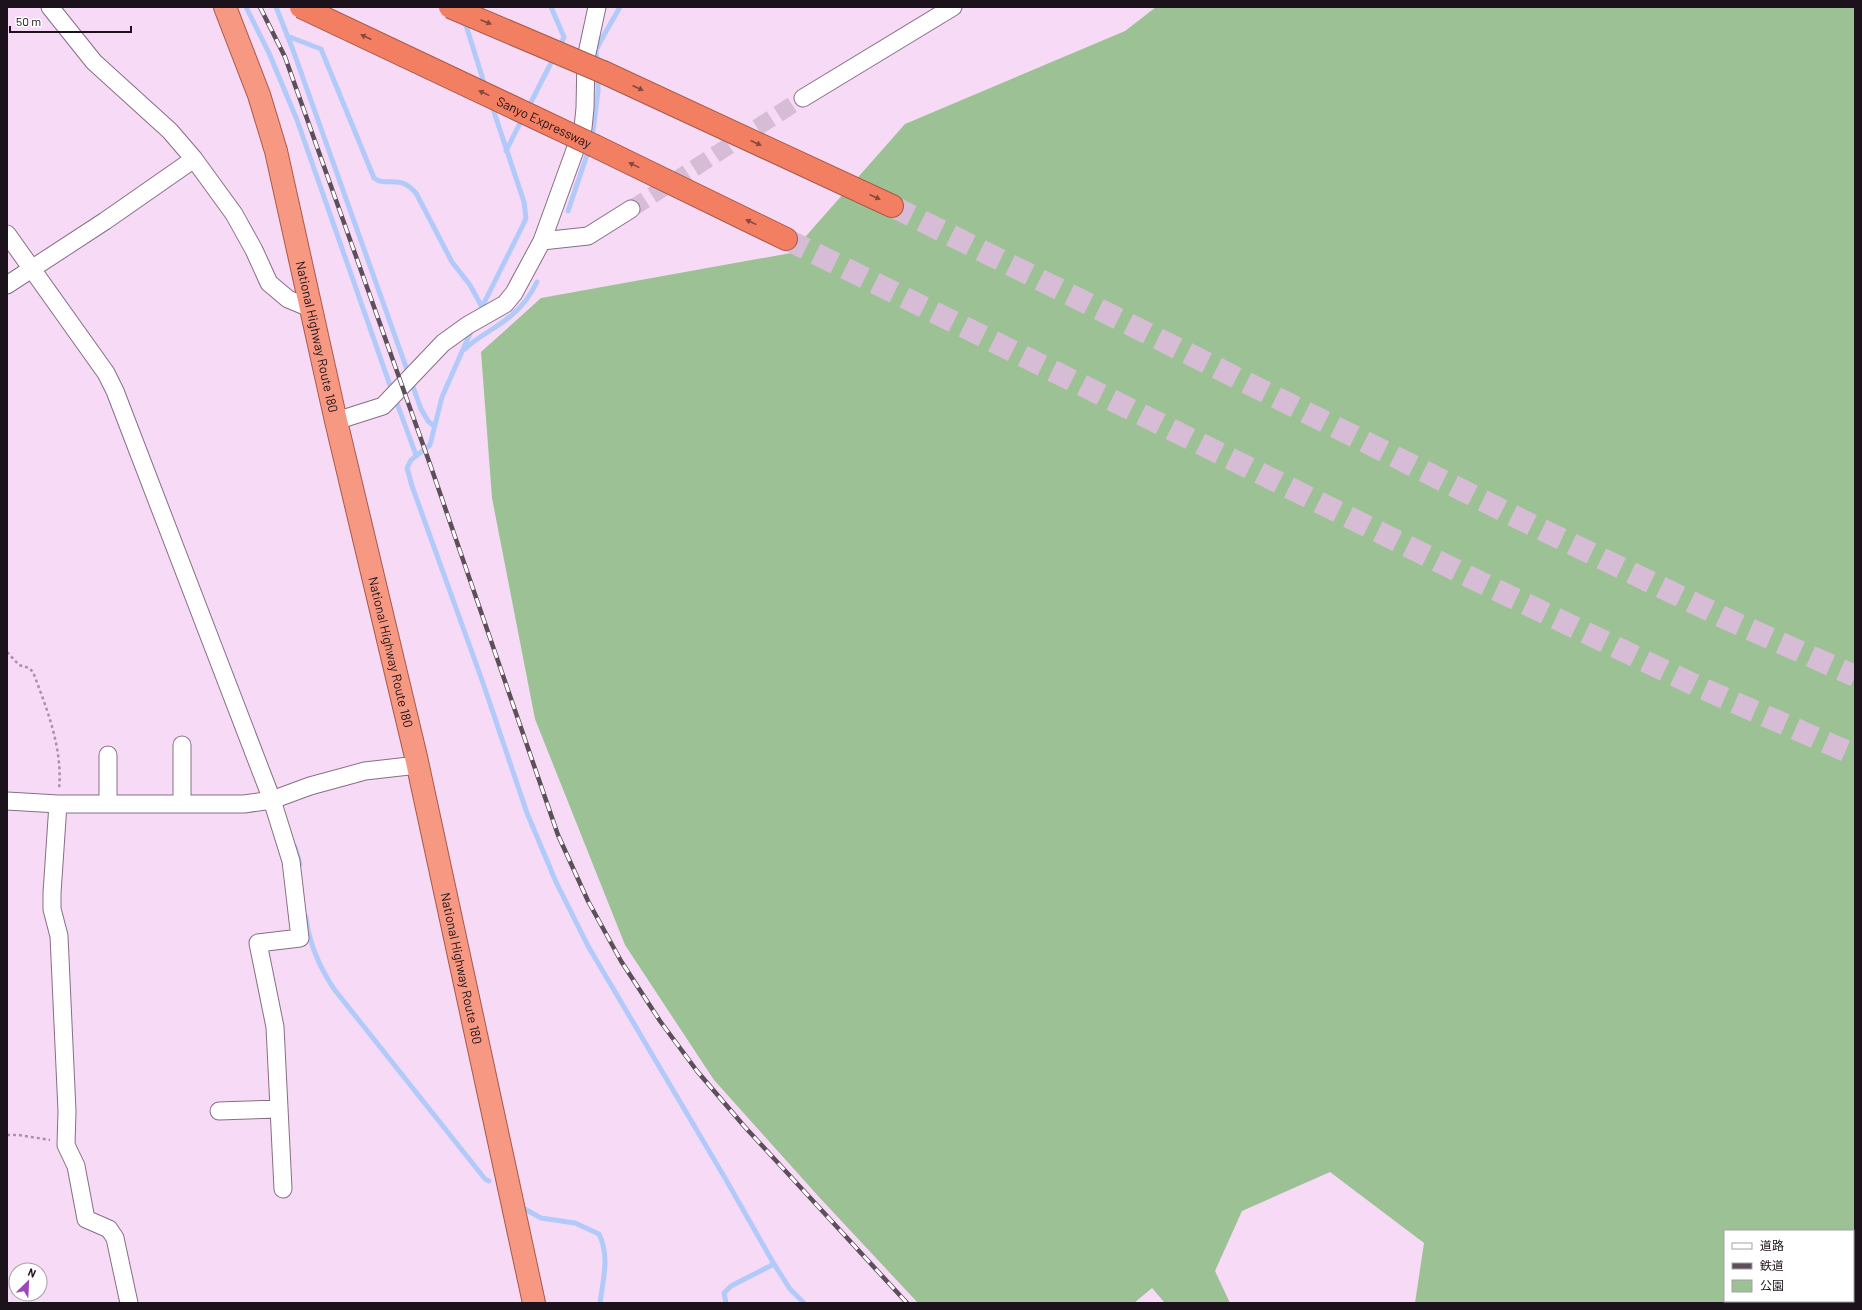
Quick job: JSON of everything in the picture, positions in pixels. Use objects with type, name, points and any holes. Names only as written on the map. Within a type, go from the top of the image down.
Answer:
[{"type":"highway","name":"National Highway Route 180","points":[[225,7],[259,95],[276,151],[336,421],[418,765],[534,1303]]},
{"type":"highway","name":"Sanyo Expressway","points":[[301,7],[595,146],[786,239]]},
{"type":"highway","points":[[450,7],[603,72],[892,206]]},
{"type":"street","points":[[50,7],[94,62],[170,131],[194,159],[234,214],[254,250],[269,283],[288,299],[312,309]]},
{"type":"street","points":[[336,421],[383,406],[443,343],[468,325],[505,304],[514,293],[542,241],[583,128],[586,58],[597,7]]},
{"type":"street","points":[[802,98],[953,7]]},
{"type":"street","points":[[7,286],[194,159]]},
{"type":"street","points":[[542,241],[588,236],[632,209]]},
{"type":"street","points":[[7,234],[31,270],[106,373],[115,391],[276,798],[291,861],[300,938],[258,943],[275,1027],[283,1189]]},
{"type":"street","points":[[182,746],[182,804]]},
{"type":"street","points":[[108,755],[108,804]]},
{"type":"street","points":[[7,801],[58,804],[244,804],[276,798],[344,776],[378,769],[418,765]]},
{"type":"street","points":[[58,804],[52,909],[59,936],[67,1111],[66,1145],[76,1166],[86,1219],[110,1229],[115,1238],[129,1303]]},
{"type":"street","points":[[219,1111],[279,1109]]},
{"type":"path","points":[[7,652],[19,665],[29,668],[33,672],[46,708],[59,763],[58,804]]},
{"type":"path","points":[[7,1135],[46,1139],[66,1145]]},
{"type":"green space","points":[[1156,7],[1855,7],[1855,1303],[1415,1303],[1424,1243],[1330,1172],[1242,1211],[1215,1271],[1230,1303],[1165,1303],[1152,1288],[1134,1303],[918,1303],[819,1197],[714,1080],[625,945],[535,719],[492,498],[481,352],[541,298],[791,253],[905,124],[1125,31]]},
{"type":"waterway","points":[[246,7],[269,53],[297,120],[392,391]]},
{"type":"waterway","points":[[276,7],[293,50],[421,409],[428,421],[434,426]]},
{"type":"waterway","points":[[551,7],[564,37],[559,48]]},
{"type":"waterway","points":[[597,64],[596,51],[620,7]]},
{"type":"waterway","points":[[464,19],[485,86]]},
{"type":"waterway","points":[[287,36],[321,49],[374,178],[379,181],[398,182],[404,184],[416,193],[452,262],[470,285],[482,307]]},
{"type":"waterway","points":[[528,108],[554,57]]},
{"type":"waterway","points":[[592,139],[598,92],[598,76]]},
{"type":"waterway","points":[[479,313],[526,218],[524,202],[491,103]]},
{"type":"waterway","points":[[506,151],[523,117]]},
{"type":"waterway","points":[[568,211],[589,149]]},
{"type":"waterway","points":[[465,349],[517,311],[527,299],[537,282]]},
{"type":"waterway","points":[[472,329],[442,397],[430,445],[411,460],[407,468],[412,486],[483,683],[527,813],[556,882],[588,946],[774,1264],[790,1289],[804,1303]]},
{"type":"waterway","points":[[395,398],[416,455]]},
{"type":"waterway","points":[[295,847],[300,864]]},
{"type":"waterway","points":[[306,917],[312,946],[324,973],[334,989],[485,1179],[489,1181]]},
{"type":"waterway","points":[[523,1208],[541,1218],[575,1223],[599,1234],[605,1260],[600,1303]]},
{"type":"waterway","points":[[726,1303],[724,1293],[731,1286],[774,1264]]},
{"type":"tunnel","points":[[631,209],[803,98]]},
{"type":"tunnel","points":[[892,206],[1520,519],[1729,620],[1855,676]]},
{"type":"tunnel","points":[[786,239],[1484,584],[1697,686],[1855,755]]},
{"type":"railway","points":[[260,7],[285,57],[431,467],[558,835],[588,901],[621,961],[660,1021],[697,1071],[744,1126],[907,1303]]}]
